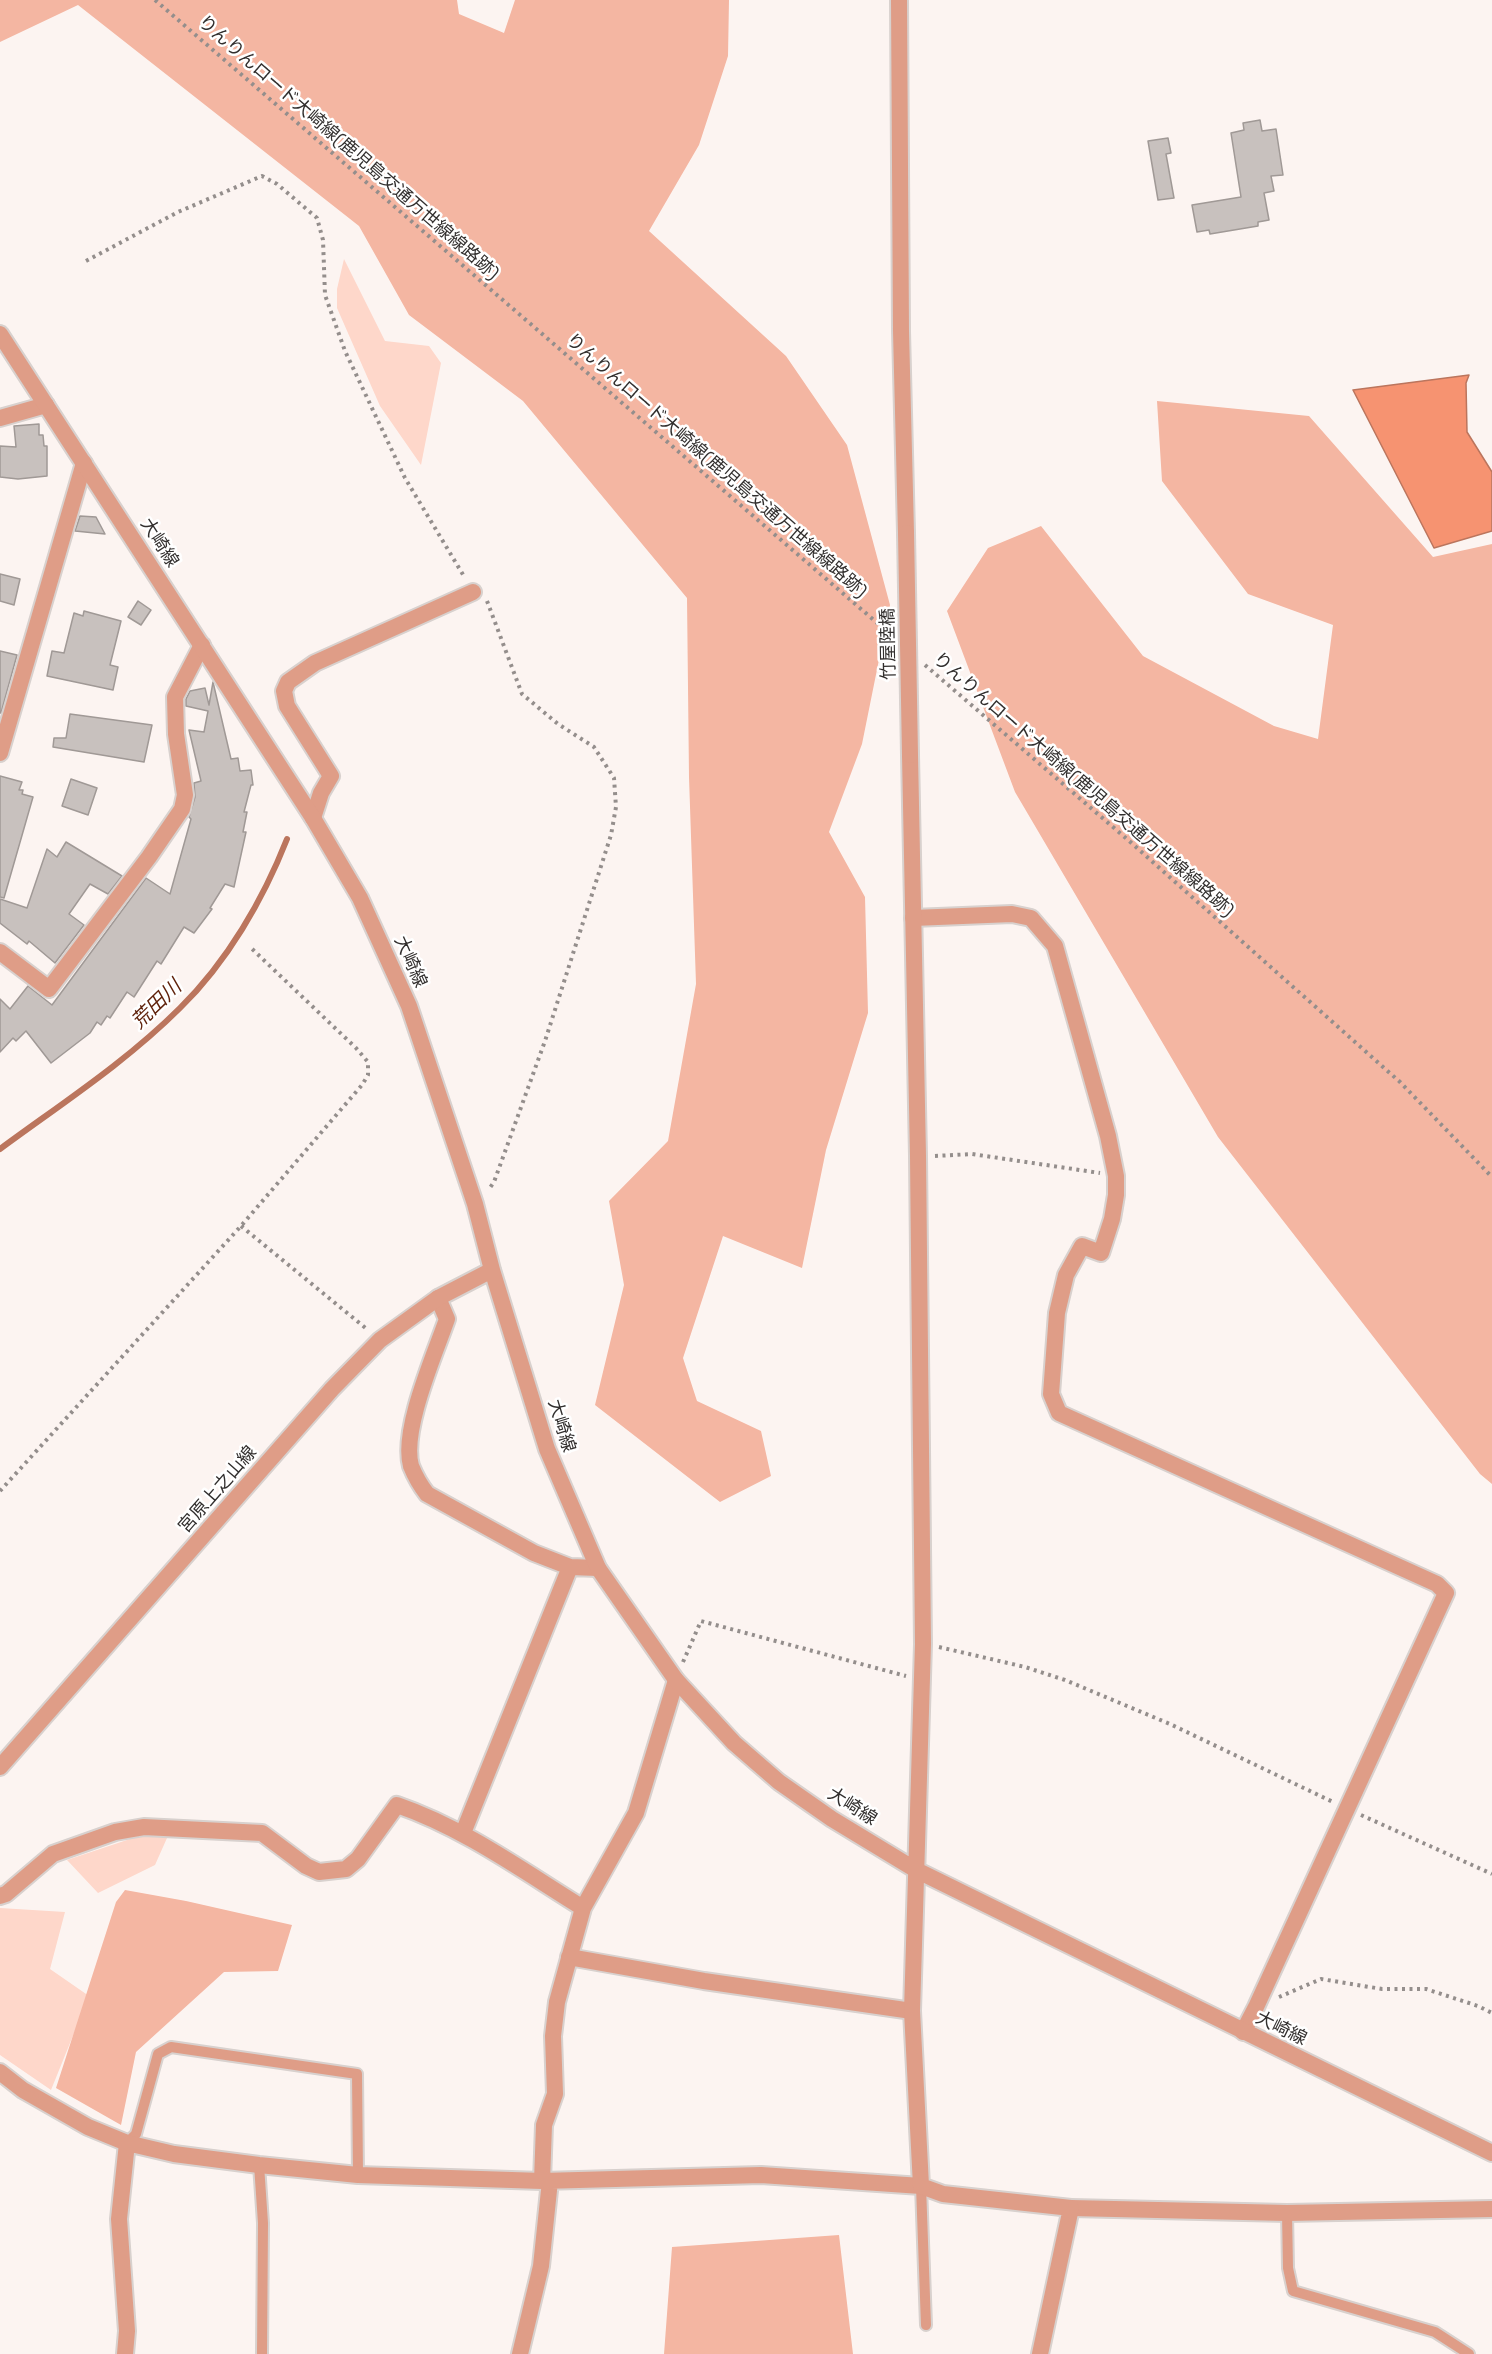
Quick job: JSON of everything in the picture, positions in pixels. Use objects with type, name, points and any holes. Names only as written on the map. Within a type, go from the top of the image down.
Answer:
[{"type":"street","name":"竹屋陸橋","points":[[899,0],[901,319],[918,1156],[923,1644],[912,2011],[921,2186]]},
{"type":"street","name":"大崎線","points":[[0,334],[313,818],[360,898],[409,1006],[475,1204],[492,1270],[547,1449],[598,1568],[676,1680],[734,1743],[779,1782],[832,1819],[916,1869],[1492,2154]]},
{"type":"street","points":[[0,418],[46,405]]},
{"type":"street","points":[[0,753],[84,463]]},
{"type":"street","points":[[313,818],[321,793],[331,776],[287,706],[284,691],[288,682],[315,663],[473,592]]},
{"type":"street","points":[[0,952],[49,989],[149,857],[182,809],[185,795],[176,734],[175,697],[202,645]]},
{"type":"street","points":[[913,918],[1012,914],[1031,918],[1055,946],[1108,1136],[1116,1176],[1116,1196],[1112,1219],[1101,1253],[1082,1246],[1066,1275],[1054,1341],[1051,1394],[1059,1413],[1437,1584],[1446,1593],[1243,2032]]},
{"type":"street","name":"宮原上之山線","points":[[0,1767],[332,1389],[380,1340],[438,1298],[492,1270]]},
{"type":"street","points":[[438,1298],[447,1319],[418,1402],[411,1434],[410,1463],[418,1481],[427,1494],[534,1553],[570,1567],[598,1568]]},
{"type":"street","points":[[463,1833],[570,1567]]},
{"type":"street","points":[[520,2354],[541,2266],[546,2181],[544,2125],[555,2094],[553,2036],[556,2013],[583,1908],[636,1813],[676,1680]]},
{"type":"street","points":[[0,1896],[6,1894],[53,1854],[115,1832],[144,1827],[262,1833],[306,1866],[319,1872],[346,1869],[358,1859],[397,1805],[424,1814],[463,1833],[583,1908]]},
{"type":"street","points":[[569,1957],[704,1981],[912,2011]]},
{"type":"street","points":[[0,2072],[23,2090],[88,2127],[127,2143],[174,2154],[358,2175],[546,2181],[761,2175],[921,2186],[943,2194],[1071,2208],[1287,2213],[1492,2209]]},
{"type":"street","points":[[125,2354],[127,2331],[119,2219],[127,2143]]},
{"type":"street","points":[[1040,2354],[1071,2208]]},
{"type":"lane","points":[[127,2143],[136,2134],[158,2054],[171,2047],[357,2074],[358,2175]]},
{"type":"lane","points":[[259,2165],[263,2223],[262,2354]]},
{"type":"lane","points":[[921,2186],[926,2325]]},
{"type":"lane","points":[[1287,2213],[1288,2268],[1293,2290],[1435,2332],[1469,2354]]},
{"type":"path","name":"りんりんロード大崎線(鹿児島交通万世線線路跡)","points":[[155,0],[898,641]]},
{"type":"path","points":[[86,261],[178,212],[262,176],[277,184],[317,218],[323,240],[325,295],[345,351],[405,478],[473,592],[484,595],[522,694],[564,728],[594,747],[614,778],[616,807],[610,835],[542,1052],[494,1182],[475,1204]]},
{"type":"path","name":"りんりんロード大崎線(鹿児島交通万世線線路跡)","points":[[924,664],[1128,840],[1400,1082],[1492,1177]]},
{"type":"path","points":[[0,1491],[241,1226],[362,1085],[368,1075],[368,1062],[356,1048],[249,946]]},
{"type":"path","points":[[918,1156],[972,1154],[1116,1176]]},
{"type":"path","points":[[241,1226],[380,1340]]},
{"type":"path","points":[[676,1680],[701,1621],[921,1680]]},
{"type":"path","points":[[923,1644],[1024,1667],[1065,1680],[1170,1724],[1346,1808],[1492,1874]]},
{"type":"path","points":[[1256,2007],[1320,1979],[1382,1989],[1426,1989],[1492,2013]]},
{"type":"shaded area","points":[[0,0],[457,0],[459,14],[504,33],[515,0],[729,0],[728,56],[699,145],[649,231],[786,356],[847,445],[890,605],[862,744],[829,832],[865,897],[868,1013],[826,1150],[802,1268],[723,1236],[683,1358],[697,1401],[761,1431],[771,1476],[720,1502],[595,1405],[624,1285],[609,1201],[668,1141],[696,984],[689,777],[687,598],[523,401],[409,315],[359,226],[78,5],[0,42]]},
{"type":"shaded area","points":[[344,259],[385,341],[429,346],[441,363],[421,465],[380,406],[337,308],[337,289]]},
{"type":"shaded area","points":[[1469,375],[1466,383],[1467,432],[1492,472],[1492,531],[1434,548],[1353,390]]},
{"type":"shaded area","points":[[1157,401],[1309,416],[1433,557],[1492,544],[1492,1484],[1480,1474],[1218,1137],[1015,792],[947,611],[988,548],[1041,526],[1143,656],[1274,726],[1318,739],[1333,625],[1248,594],[1162,481]]},
{"type":"shaded area","points":[[142,1835],[167,1838],[155,1865],[98,1893],[67,1860]]},
{"type":"shaded area","points":[[125,1890],[292,1925],[278,1971],[224,1972],[136,2052],[121,2125],[56,2088],[116,1902]]},
{"type":"shaded area","points":[[0,1908],[65,1912],[50,1969],[89,1996],[51,2090],[0,2055]]},
{"type":"shaded area","points":[[839,2235],[853,2354],[664,2354],[672,2247]]},
{"type":"building","points":[[1260,120],[1262,131],[1276,129],[1283,175],[1271,176],[1274,191],[1264,193],[1269,220],[1258,222],[1258,226],[1210,234],[1209,230],[1197,232],[1192,205],[1241,197],[1231,133],[1244,130],[1243,123]]},
{"type":"building","points":[[1168,138],[1171,153],[1166,154],[1174,198],[1158,200],[1148,141]]},
{"type":"building","points":[[39,424],[39,435],[43,435],[44,446],[47,446],[47,476],[18,479],[0,477],[0,446],[16,447],[14,426]]},
{"type":"building","points":[[80,516],[96,517],[105,534],[75,531]]},
{"type":"building","points":[[0,574],[20,579],[14,605],[0,601]]},
{"type":"building","points":[[138,601],[151,610],[141,625],[128,617]]},
{"type":"building","points":[[84,611],[121,621],[110,665],[118,667],[113,690],[47,676],[52,651],[64,653],[74,613],[83,616]]},
{"type":"building","points":[[0,651],[17,655],[1,713],[0,713]]},
{"type":"building","points":[[213,682],[231,759],[238,758],[240,771],[251,770],[253,785],[251,785],[244,812],[247,812],[243,832],[246,832],[234,887],[225,884],[210,908],[212,909],[194,933],[184,927],[161,964],[157,961],[134,997],[127,992],[110,1018],[107,1016],[101,1025],[97,1022],[90,1033],[51,1063],[26,1031],[16,1041],[13,1038],[0,1052],[0,999],[10,1009],[28,986],[52,1005],[146,878],[170,894],[191,819],[189,817],[195,797],[194,783],[201,781],[189,730],[204,732],[208,711],[186,706],[186,699],[190,691],[205,688],[209,705]]},
{"type":"building","points":[[70,714],[152,725],[144,762],[53,747],[54,738],[66,738]]},
{"type":"building","points":[[0,776],[22,782],[19,790],[23,790],[22,794],[33,797],[4,898],[0,897]]},
{"type":"building","points":[[71,779],[97,788],[88,815],[62,806]]},
{"type":"building","points":[[66,842],[122,876],[108,894],[90,884],[69,914],[84,925],[55,963],[29,941],[27,944],[0,923],[0,899],[27,908],[47,849],[57,857]]},
{"type":"waterway","name":"荒田川","points":[[0,1149],[70,1099],[138,1046],[197,990],[242,929],[267,885],[287,839]]}]
